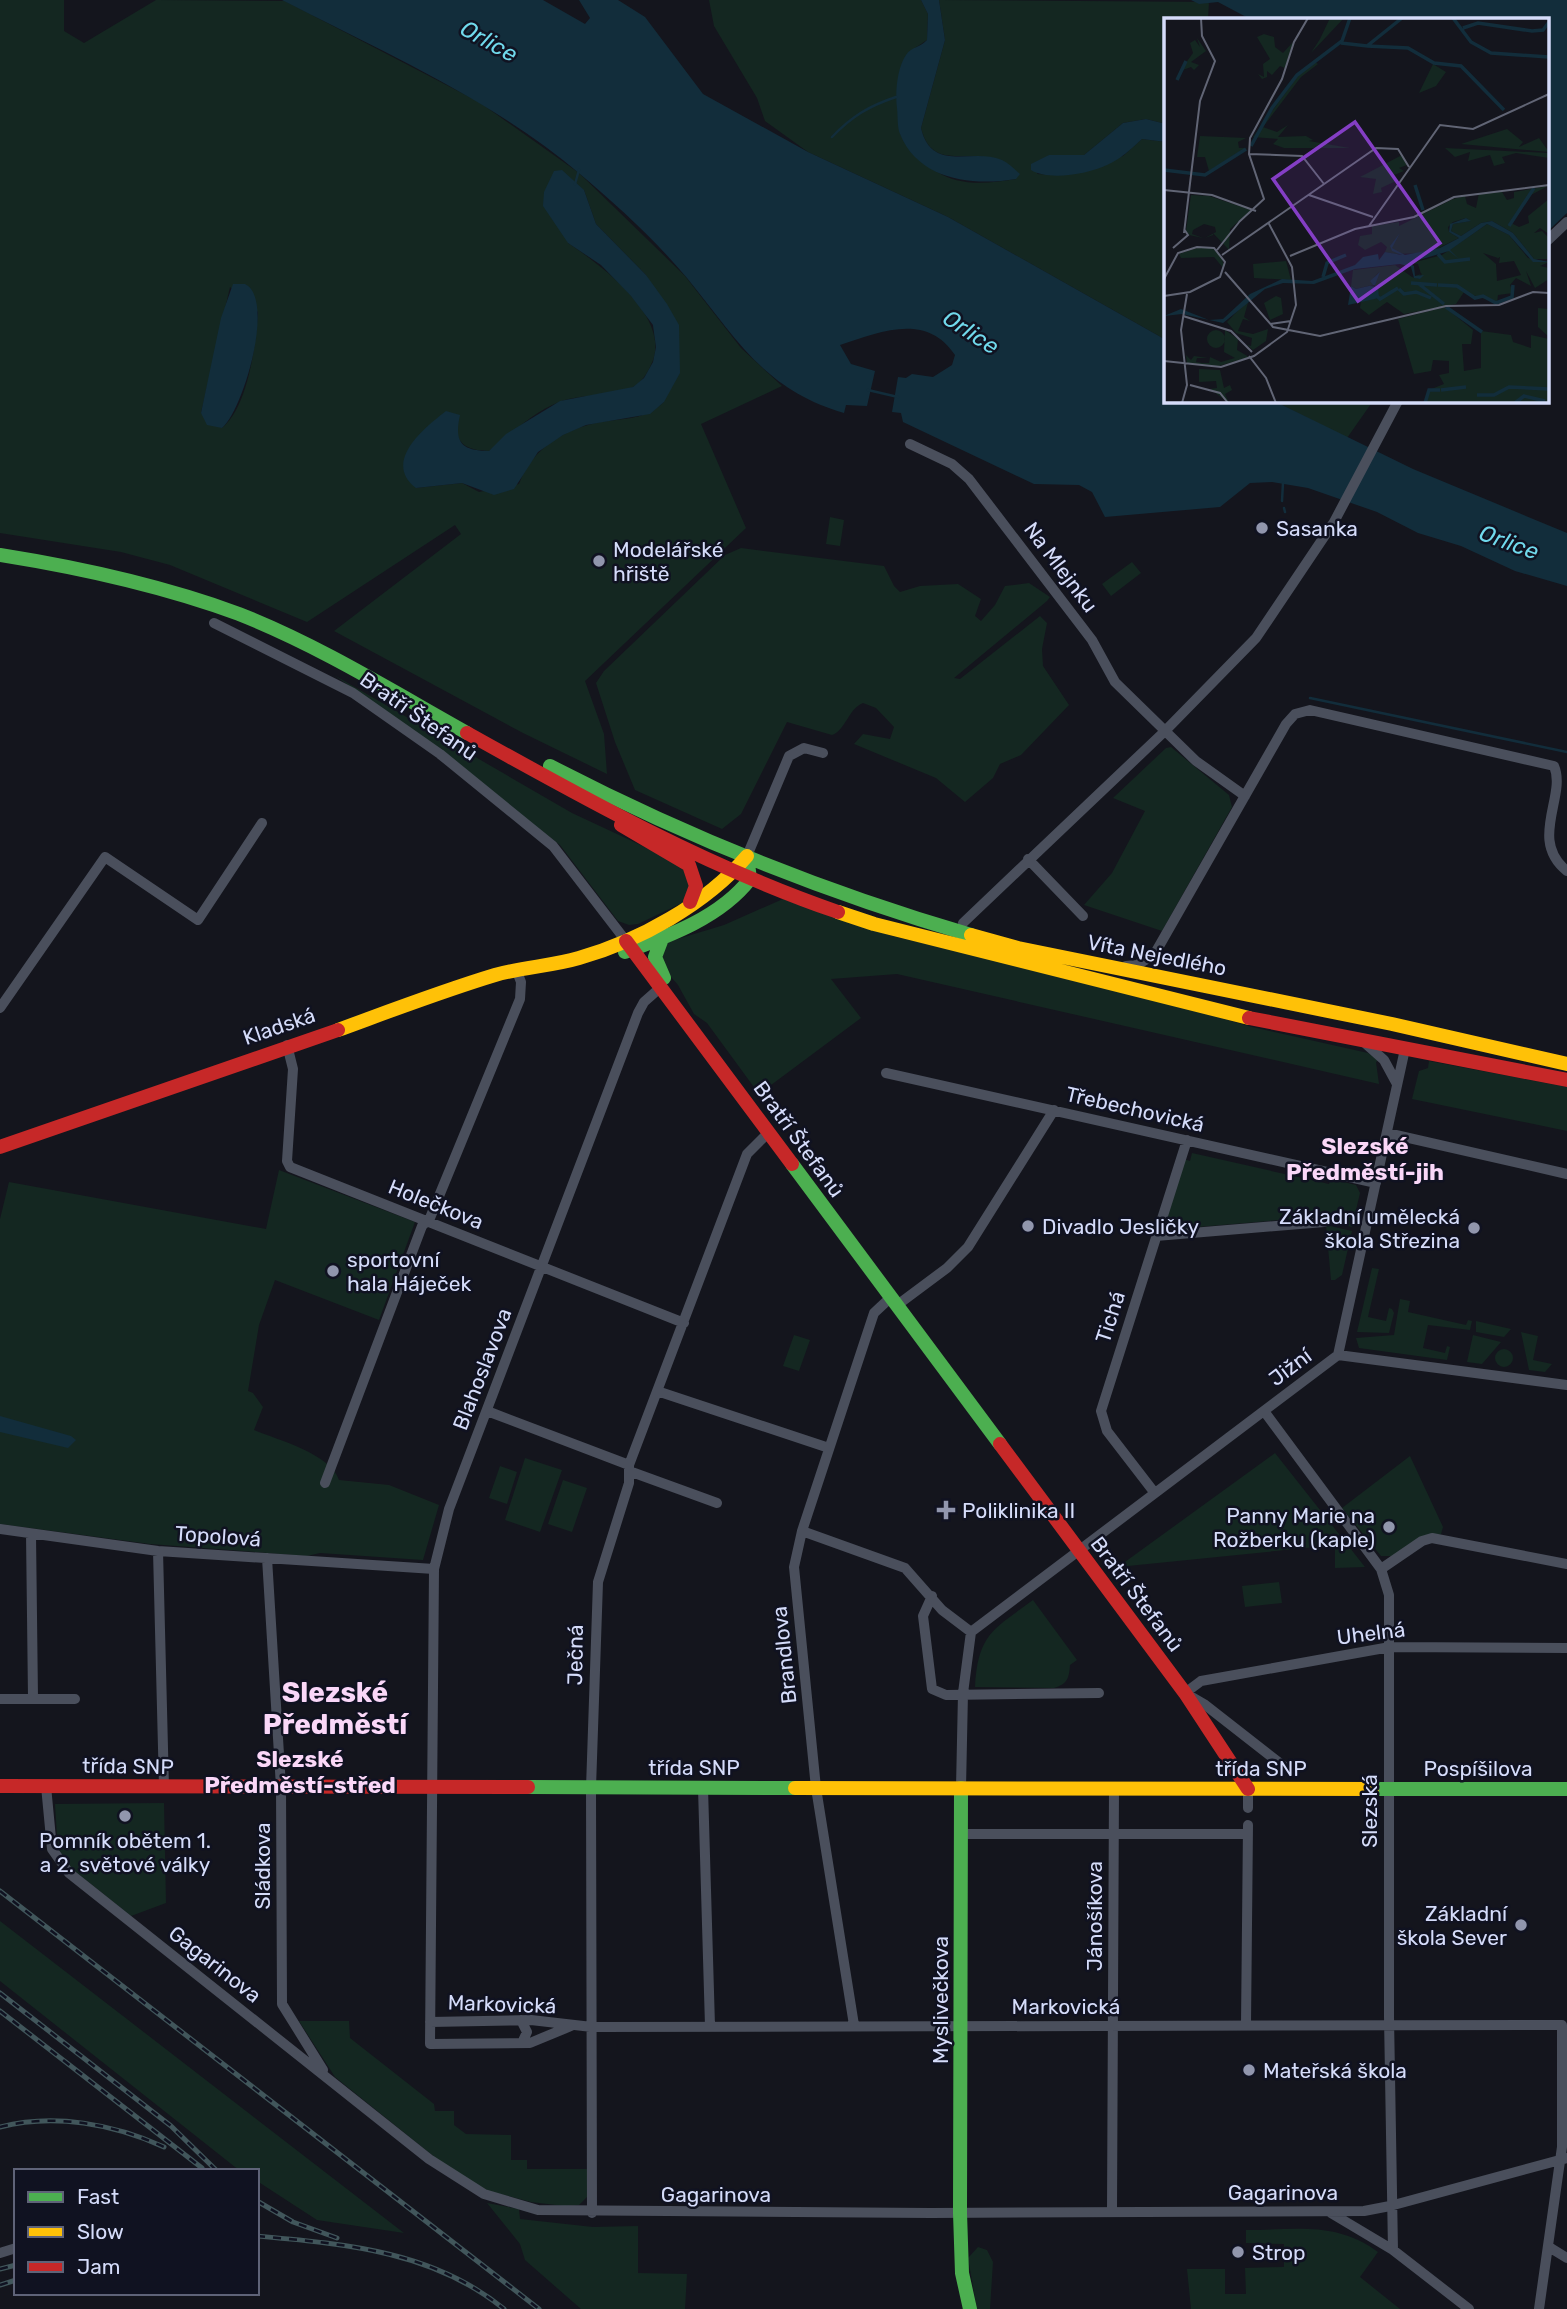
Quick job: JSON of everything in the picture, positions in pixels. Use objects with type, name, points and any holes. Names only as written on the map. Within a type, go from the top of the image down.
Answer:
[{"type":"main road","name":"Bratří Štefanů","points":[[0,549],[54,553],[104,563],[176,583],[256,612],[314,639],[598,792],[747,856]]},
{"type":"main road","name":"Bratří Štefanů","points":[[0,555],[99,571],[162,588],[240,615],[314,648],[604,810],[775,890]]},
{"type":"main road","points":[[604,810],[634,834],[689,865],[696,886],[690,903]]},
{"type":"main road","name":"Kladská","points":[[0,1147],[287,1045],[516,969],[611,958],[735,872],[747,856]]},
{"type":"main road","points":[[747,856],[750,879]]},
{"type":"main road","name":"Víta Nejedlého","points":[[747,856],[783,873],[958,933],[1101,966],[1392,1024],[1567,1064]]},
{"type":"main road","name":"Kladská","points":[[576,960],[663,936],[736,895],[750,879]]},
{"type":"main road","name":"Víta Nejedlého","points":[[775,890],[926,939],[1251,1017],[1567,1080]]},
{"type":"main road","points":[[663,936],[654,953],[656,966],[675,995],[687,1022]]},
{"type":"main road","name":"Bratří Štefanů","points":[[629,946],[1185,1693],[1248,1789]]},
{"type":"main road","points":[[611,958],[631,961],[647,968]]},
{"type":"main road","name":"třída SNP","points":[[0,1786],[1389,1789]]},
{"type":"main road","name":"Myslivečkova","points":[[961,1788],[960,2213],[962,2273],[970,2309]]},
{"type":"main road","name":"Pospíšilova","points":[[1389,1789],[1567,1789]]},
{"type":"street","points":[[1550,238],[1567,222]]},
{"type":"street","points":[[964,923],[1165,731],[1256,638],[1334,522],[1397,402]]},
{"type":"street","name":"Na Mlejnku","points":[[911,444],[952,464],[969,479],[1092,640],[1115,682],[1196,761],[1245,796]]},
{"type":"street","name":"Bratří Štefanů","points":[[214,623],[353,693],[440,754],[553,846],[629,946]]},
{"type":"street","points":[[1101,966],[1130,966],[1154,955],[1286,724],[1295,714],[1310,710],[1554,766],[1559,772],[1561,785],[1551,846],[1555,859],[1566,870]]},
{"type":"street","points":[[747,856],[789,756],[804,748],[823,753]]},
{"type":"street","points":[[0,1008],[105,857],[198,919],[262,823]]},
{"type":"street","points":[[1028,859],[1083,916]]},
{"type":"street","points":[[325,1483],[412,1252],[520,999],[521,988],[516,969]]},
{"type":"street","name":"Blahoslavova","points":[[430,2022],[434,1569],[442,1529],[638,1013],[644,1002],[661,987]]},
{"type":"street","points":[[1360,1040],[1384,1060],[1397,1084]]},
{"type":"street","name":"Holečkova","points":[[287,1045],[293,1069],[287,1164],[684,1323]]},
{"type":"street","name":"Jižní","points":[[971,1632],[1338,1355],[1405,1049]]},
{"type":"street","name":"Třebechovická","points":[[886,1073],[1376,1183]]},
{"type":"street","name":"Brandlova","points":[[854,2025],[817,1788],[794,1567],[802,1531],[874,1313],[947,1268],[968,1247],[1054,1110]]},
{"type":"street","name":"Ječná","points":[[592,2213],[591,1788],[598,1582],[629,1483],[629,1468],[657,1391],[747,1154],[768,1133]]},
{"type":"street","points":[[1387,1133],[1567,1174]]},
{"type":"street","name":"Tichá","points":[[1154,1492],[1107,1431],[1101,1410],[1187,1140]]},
{"type":"street","points":[[1156,1236],[1324,1223]]},
{"type":"street","points":[[1338,1355],[1567,1385]]},
{"type":"street","points":[[657,1391],[829,1448]]},
{"type":"street","points":[[487,1411],[717,1503]]},
{"type":"street","name":"Slezská","points":[[1264,1411],[1381,1569],[1389,1595],[1389,2024],[1393,2250]]},
{"type":"street","name":"Topolová","points":[[0,1529],[158,1551],[434,1569]]},
{"type":"street","points":[[802,1531],[905,1568],[942,1610],[971,1632],[963,1693],[961,1788]]},
{"type":"street","points":[[32,1534],[33,1698]]},
{"type":"street","points":[[1381,1569],[1422,1541],[1432,1538],[1567,1564]]},
{"type":"street","points":[[158,1551],[164,1787]]},
{"type":"street","name":"Sládkova","points":[[267,1558],[281,1787],[282,2004],[327,2077]]},
{"type":"street","points":[[932,1596],[923,1616],[932,1689],[946,1695],[1099,1693]]},
{"type":"street","name":"Uhelná","points":[[1185,1693],[1201,1681],[1390,1647],[1567,1648]]},
{"type":"street","points":[[1185,1693],[1204,1704],[1286,1768]]},
{"type":"street","points":[[0,1699],[75,1699]]},
{"type":"street","name":"Gagarinova","points":[[46,1786],[50,1842],[61,1865],[429,2160],[484,2194],[548,2212],[1328,2211],[1391,2206],[1564,2158]]},
{"type":"street","points":[[703,1788],[710,2026]]},
{"type":"street","name":"Jánošíkova","points":[[1112,2212],[1114,1788]]},
{"type":"street","points":[[1248,1789],[1248,1808]]},
{"type":"street","points":[[961,1834],[1247,1830],[1246,2024]]},
{"type":"street","points":[[521,2020],[527,2032],[522,2043]]},
{"type":"street","name":"Markovická","points":[[571,2026],[522,2043],[430,2044],[430,2022],[521,2020],[592,2027],[1562,2025],[1564,2158]]},
{"type":"street","points":[[1539,2309],[1564,2158]]},
{"type":"street","points":[[1328,2211],[1393,2250],[1469,2309]]},
{"type":"street","points":[[1549,2247],[1567,2258]]},
{"type":"green space","points":[[0,0],[64,0],[64,31],[84,43],[156,0],[285,1],[479,102],[579,173],[685,276],[741,348],[782,386],[701,424],[746,528],[585,681],[604,734],[607,774],[523,733],[334,631],[461,534],[455,525],[307,622],[170,565],[121,552],[0,533]],"holes":[[[584,190],[596,224],[646,275],[664,402],[638,416],[594,424],[566,433],[533,459],[519,484],[479,492],[462,483],[416,488],[457,426],[462,443],[477,450],[489,451],[549,407],[568,399],[633,387],[650,367],[655,349],[653,331],[644,313],[616,280],[568,243]],[[230,287],[258,312],[253,357],[244,391],[231,418],[222,428],[201,413]]]},
{"type":"green space","points":[[709,0],[921,0],[928,14],[927,40],[915,48],[900,134],[912,150],[936,172],[963,182],[979,183],[1016,179],[993,159],[939,153],[932,149],[921,128],[945,40],[939,0],[1209,2],[1208,18],[1164,18],[1164,124],[1146,119],[1123,123],[1084,155],[1049,155],[1037,174],[1055,175],[1123,156],[1142,139],[1164,142],[1164,339],[948,217],[808,152],[765,121],[757,98],[714,26]]},
{"type":"green space","points":[[1276,402],[1372,402],[1347,438]]},
{"type":"green space","points":[[830,517],[844,520],[840,546],[826,544]]},
{"type":"green space","points":[[741,548],[884,566],[900,592],[920,586],[958,584],[981,599],[975,616],[981,621],[995,605],[1005,586],[1029,583],[1050,597],[1047,601],[954,678],[960,679],[1040,616],[1047,623],[1042,649],[1043,666],[1069,705],[1021,755],[1000,764],[993,778],[965,802],[936,778],[854,744],[863,734],[890,739],[894,727],[876,708],[863,703],[854,710],[841,729],[832,735],[787,722],[741,814],[722,829],[635,790],[615,742],[596,683],[604,671],[725,555]]},
{"type":"green space","points":[[1132,562],[1141,573],[1111,596],[1102,584]]},
{"type":"green space","points":[[334,675],[572,813],[677,862],[690,877],[688,896],[682,903],[638,924],[629,925],[618,921],[560,845],[424,739]]},
{"type":"green space","points":[[1171,747],[1229,795],[1232,807],[1162,931],[1084,905],[1112,873],[1145,811],[1113,798],[1166,748]]},
{"type":"green space","points":[[783,899],[892,936],[1134,992],[1248,1026],[1368,1053],[1379,1060],[1376,1062],[1379,1084],[897,974],[831,979],[861,1018],[759,1094],[707,1023],[694,1014],[678,985],[658,962],[661,944],[724,925]]},
{"type":"green space","points":[[1429,1061],[1567,1087],[1567,1131],[1412,1099],[1419,1071],[1428,1068]]},
{"type":"green space","points":[[1192,1153],[1329,1184],[1331,1179],[1356,1185],[1360,1193],[1352,1227],[1329,1222],[1327,1216],[1174,1229],[1164,1220],[1184,1159],[1190,1161]]},
{"type":"green space","points":[[279,1170],[415,1222],[379,1320],[275,1280],[259,1325],[248,1391],[253,1393],[263,1407],[254,1430],[315,1455],[334,1471],[339,1480],[389,1485],[439,1505],[423,1560],[320,1553],[307,1556],[150,1544],[0,1524],[0,1219],[9,1182],[266,1229]]},
{"type":"green space","points":[[1326,1225],[1352,1231],[1342,1275],[1335,1280],[1331,1280]]},
{"type":"green space","points":[[1372,1268],[1379,1269],[1368,1317],[1386,1321],[1389,1308],[1392,1309],[1394,1313],[1389,1333],[1357,1332]]},
{"type":"green space","points":[[1400,1299],[1410,1301],[1408,1312],[1466,1325],[1468,1320],[1472,1321],[1470,1330],[1428,1325],[1423,1348],[1445,1353],[1447,1346],[1450,1347],[1447,1360],[1359,1348],[1356,1338],[1394,1335]]},
{"type":"green space","points":[[1476,1321],[1511,1329],[1504,1337],[1476,1332]]},
{"type":"green space","points":[[1521,1332],[1538,1336],[1533,1360],[1552,1364],[1545,1372],[1529,1370]]},
{"type":"green space","points":[[794,1335],[810,1340],[799,1371],[783,1366]]},
{"type":"green space","points":[[1473,1335],[1501,1342],[1482,1364],[1467,1362]]},
{"type":"green space","points":[[1504,1349],[1510,1352],[1513,1358],[1510,1364],[1504,1367],[1498,1364],[1495,1358],[1498,1352]]},
{"type":"green space","points":[[1275,1453],[1365,1567],[1335,1568],[1335,1545],[1118,1567]]},
{"type":"green space","points":[[1410,1456],[1443,1527],[1441,1534],[1434,1534],[1392,1556],[1381,1556],[1342,1508]]},
{"type":"green space","points":[[525,1458],[562,1470],[540,1532],[505,1520]]},
{"type":"green space","points":[[500,1466],[517,1472],[507,1504],[489,1498]]},
{"type":"green space","points":[[563,1480],[587,1488],[572,1532],[548,1524]]},
{"type":"green space","points":[[1279,1582],[1282,1603],[1245,1607],[1242,1586]]},
{"type":"green space","points":[[1033,1600],[1077,1660],[1070,1665],[1066,1680],[1054,1688],[975,1687],[980,1655],[990,1634]]},
{"type":"green space","points":[[164,1803],[166,1903],[131,1916],[71,1868],[58,1853],[55,1804]]},
{"type":"green space","points":[[0,1921],[404,2233],[317,2220],[259,2182],[259,2169],[235,2167],[0,1981]]},
{"type":"green space","points":[[299,2021],[349,2021],[350,2038],[434,2104],[435,2111],[454,2111],[454,2125],[466,2134],[511,2135],[511,2160],[527,2160],[527,2169],[588,2169],[587,2197],[579,2205],[564,2206],[531,2202],[485,2190],[442,2163],[335,2077]]},
{"type":"green space","points":[[487,2203],[519,2209],[520,2219],[593,2227],[638,2226],[638,2273],[687,2274],[685,2309],[581,2309],[525,2260],[520,2244]]},
{"type":"green space","points":[[1315,2229],[1347,2235],[1362,2242],[1378,2252],[1360,2277],[1400,2309],[1191,2309],[1187,2269],[1225,2269],[1225,2294],[1246,2294],[1245,2268],[1284,2267],[1284,2244],[1246,2243],[1246,2230]]},
{"type":"green space","points":[[978,2247],[987,2250],[993,2262],[990,2309],[977,2309],[968,2258]]},
{"type":"water","name":"Orlice","points":[[282,0],[543,0],[585,24],[590,18],[579,0],[618,0],[645,17],[703,94],[808,152],[948,217],[1164,339],[1164,402],[1276,402],[1413,469],[1567,533],[1567,586],[1515,571],[1461,546],[1418,533],[1377,512],[1308,488],[1272,482],[1250,483],[1220,507],[1105,517],[1092,492],[1079,485],[1034,484],[903,422],[901,413],[892,412],[898,377],[906,378],[912,374],[933,377],[952,365],[955,355],[930,333],[902,329],[886,331],[840,345],[851,364],[875,371],[867,406],[846,405],[844,413],[816,403],[772,376],[754,359],[675,264],[594,186],[512,123],[397,58]]},
{"type":"water","points":[[921,0],[939,0],[945,40],[921,128],[926,142],[934,151],[944,155],[1002,160],[1020,174],[1016,179],[983,182],[949,177],[920,162],[900,134],[896,95],[903,60],[908,52],[927,40],[928,14]]},
{"type":"water","points":[[1191,0],[1567,0],[1567,213],[1550,229],[1550,18],[1248,18],[1218,2],[1199,4]]},
{"type":"water","points":[[1146,119],[1164,124],[1164,142],[1142,139],[1112,163],[1080,173],[1058,176],[1031,170],[1031,164],[1049,155],[1084,155],[1123,123]]},
{"type":"water","points":[[562,170],[584,190],[596,224],[646,275],[667,304],[679,325],[680,373],[664,402],[650,414],[586,425],[563,435],[538,452],[514,489],[494,495],[462,483],[416,488],[407,478],[403,467],[405,457],[418,436],[446,411],[460,415],[459,438],[466,447],[489,451],[506,434],[560,401],[633,387],[644,378],[653,362],[656,347],[653,325],[631,296],[601,265],[568,243],[543,206],[544,192],[554,171]]},
{"type":"water","points":[[233,284],[245,284],[254,294],[257,332],[247,379],[230,418],[222,428],[207,425],[201,413],[221,318]]},
{"type":"water","points":[[0,1416],[71,1436],[76,1440],[68,1448],[0,1432]]},
{"type":"waterway","points":[[832,137],[861,113],[896,97]]},
{"type":"waterway","points":[[575,184],[579,170]]},
{"type":"waterway","points":[[868,390],[898,397]]},
{"type":"waterway","points":[[1282,501],[1283,483]]},
{"type":"waterway","points":[[1284,508],[1285,512]]},
{"type":"waterway","points":[[1310,698],[1567,752]]},
{"type":"railway","points":[[0,1891],[539,2309]]},
{"type":"railway","points":[[0,1993],[171,2126],[215,2169]]},
{"type":"railway","points":[[0,2011],[202,2168]]},
{"type":"railway","points":[[0,2127],[41,2121],[84,2123],[125,2132],[164,2147]]},
{"type":"railway","points":[[259,2202],[293,2222],[337,2238]]},
{"type":"railway","points":[[259,2236],[356,2247],[418,2263],[448,2274],[504,2309]]},
{"type":"railway","points":[[0,2269],[14,2266]]},
{"type":"railway","points":[[0,2285],[14,2281]]},
{"type":"traffic: fast","points":[[0,555],[121,578],[239,614],[326,654],[467,733]]},
{"type":"traffic: fast","points":[[550,766],[652,816],[756,861],[863,901],[971,935]]},
{"type":"traffic: fast","points":[[625,952],[693,924],[724,904],[750,879],[747,856]]},
{"type":"traffic: fast","points":[[663,936],[655,957],[664,978]]},
{"type":"traffic: fast","points":[[792,1164],[1000,1444]]},
{"type":"traffic: fast","points":[[528,1787],[795,1788]]},
{"type":"traffic: fast","points":[[961,1788],[960,2213],[962,2273],[970,2309]]},
{"type":"traffic: fast","points":[[1372,1789],[1567,1789]]},
{"type":"traffic: slow","points":[[338,1030],[495,975],[569,961],[625,942],[692,905],[712,890],[747,856]]},
{"type":"traffic: slow","points":[[838,912],[874,924],[1249,1018]]},
{"type":"traffic: slow","points":[[971,935],[1018,948],[1392,1024],[1567,1064]]},
{"type":"traffic: slow","points":[[795,1788],[1372,1789]]},
{"type":"traffic: jam","points":[[467,733],[648,831],[742,874],[838,912]]},
{"type":"traffic: jam","points":[[621,825],[689,865],[696,886],[690,902]]},
{"type":"traffic: jam","points":[[626,941],[792,1164]]},
{"type":"traffic: jam","points":[[1249,1018],[1567,1080]]},
{"type":"traffic: jam","points":[[0,1147],[338,1030]]},
{"type":"traffic: jam","points":[[1000,1444],[1185,1693],[1248,1789]]},
{"type":"traffic: jam","points":[[0,1786],[528,1787]]},
{"type":"place","name":"Sasanka","points":[[1262,528]]},
{"type":"place","name":"Modelářské hřiště","points":[[599,561]]},
{"type":"place","name":"Divadlo Jesličky","points":[[1028,1226]]},
{"type":"place","name":"Základní umělecká škola Střezina","points":[[1474,1228]]},
{"type":"place","name":"sportovní hala Háječek","points":[[333,1271]]},
{"type":"place","name":"Poliklinika II","points":[[946,1510]]},
{"type":"place","name":"Panny Marie na Rožberku (kaple)","points":[[1389,1527]]},
{"type":"place","name":"Pomník obětem 1. a 2. světové války","points":[[125,1816]]},
{"type":"place","name":"Základní škola Sever","points":[[1521,1925]]},
{"type":"place","name":"Mateřská škola","points":[[1249,2070]]},
{"type":"place","name":"Strop","points":[[1238,2252]]},
{"type":"district","name":"Slezské Předměstí-jih","points":[[1365,1159]]},
{"type":"district","name":"Slezské Předměstí","points":[[335,1708]]},
{"type":"district","name":"Slezské Předměstí-střed","points":[[300,1772]]}]
